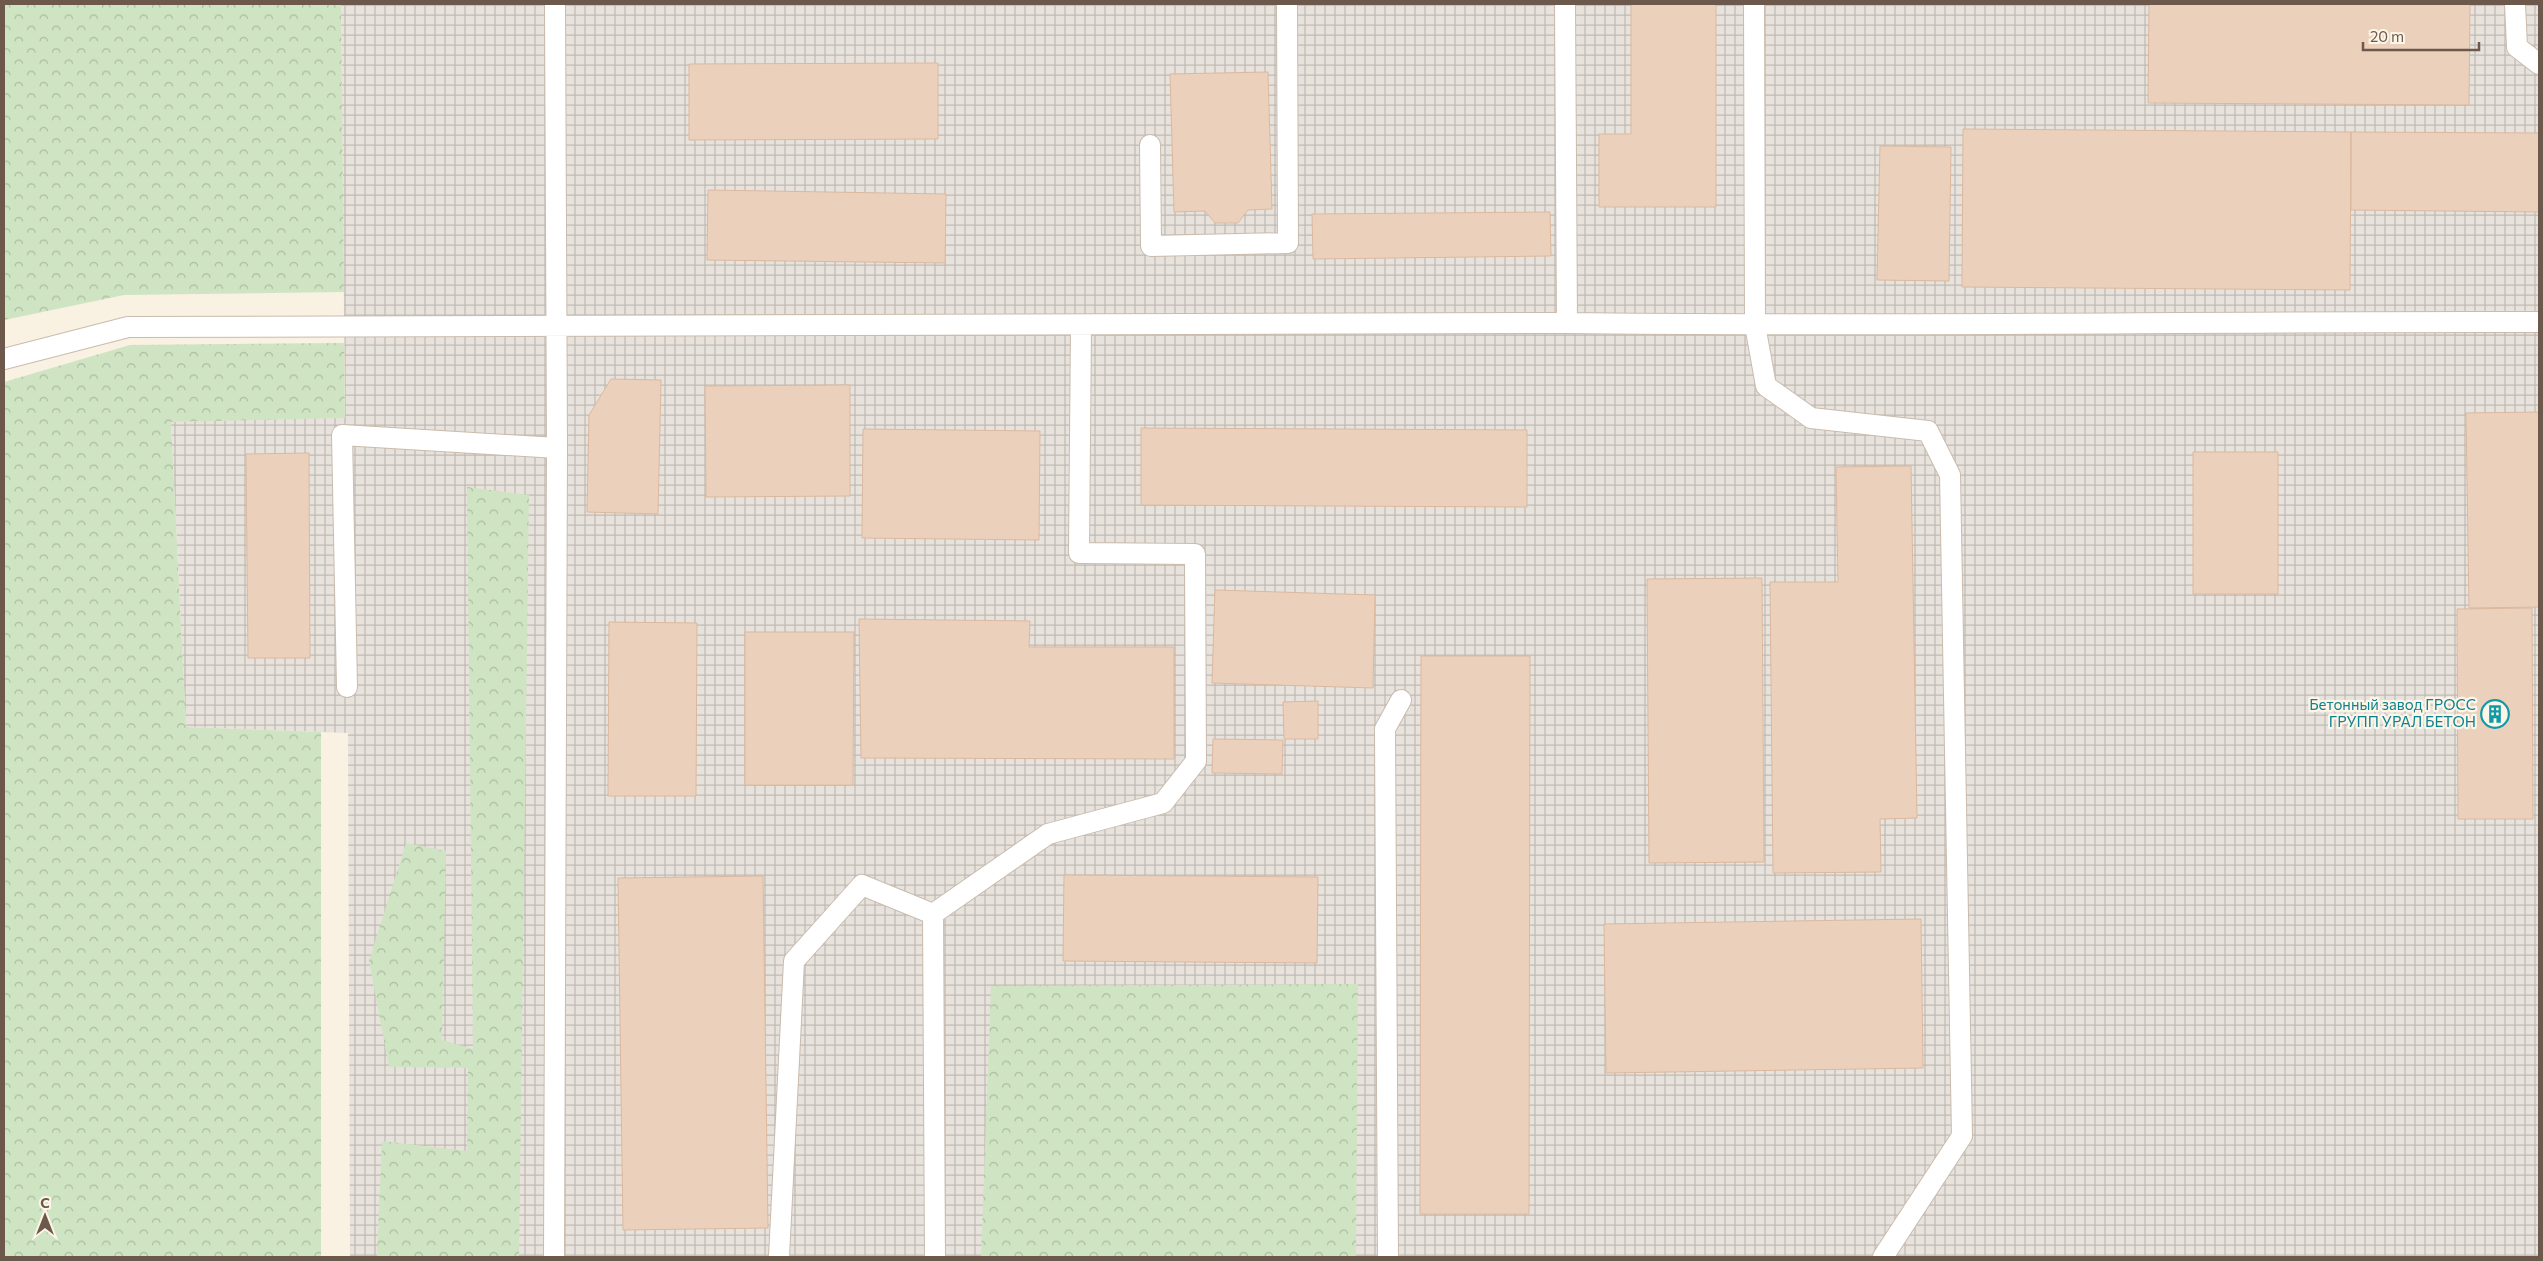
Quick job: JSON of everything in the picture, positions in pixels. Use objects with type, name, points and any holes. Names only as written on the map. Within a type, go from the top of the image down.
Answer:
[{"type":"lane","points":[[554,1257],[557,448],[555,4]]},
{"type":"lane","points":[[1150,145],[1151,246],[1288,243],[1287,4]]},
{"type":"lane","points":[[1565,4],[1567,323]]},
{"type":"lane","points":[[1754,4],[1756,325],[1766,386],[1811,418],[1928,431],[1950,475],[1962,1136],[1883,1257]]},
{"type":"lane","points":[[2515,4],[2517,47],[2539,64]]},
{"type":"lane","points":[[4,359],[128,327],[1567,323],[1756,325],[2231,321],[2539,322]]},
{"type":"lane","points":[[933,914],[1048,834],[1163,803],[1196,761],[1196,554],[1079,553],[1081,325]]},
{"type":"lane","points":[[347,686],[342,435],[557,448]]},
{"type":"lane","points":[[1388,1257],[1385,729],[1400,700]]},
{"type":"lane","points":[[779,1257],[794,961],[862,885],[933,914]]},
{"type":"lane","points":[[933,914],[935,1257]]},
{"type":"shaded area","points":[[341,4],[2539,4],[2539,1257],[350,1257],[348,733],[186,727],[171,422],[345,417]]},
{"type":"green space","points":[[4,4],[341,4],[344,292],[124,295],[4,320]]},
{"type":"green space","points":[[344,343],[345,418],[171,422],[186,727],[321,732],[321,1257],[4,1257],[4,382],[130,345]]},
{"type":"green space","points":[[467,487],[529,495],[519,1257],[377,1257],[382,1141],[467,1151],[468,1068],[389,1067],[369,961],[406,843],[446,851],[442,1040],[473,1049]]},
{"type":"green space","points":[[1358,984],[1356,1257],[981,1257],[991,986]]},
{"type":"building","points":[[1631,4],[1716,4],[1716,207],[1599,207],[1599,134],[1631,134]]},
{"type":"building","points":[[2149,4],[2470,4],[2469,105],[2148,103]]},
{"type":"building","points":[[938,63],[938,139],[689,140],[689,64]]},
{"type":"building","points":[[1268,72],[1272,209],[1248,210],[1238,223],[1215,223],[1205,211],[1174,212],[1170,74]]},
{"type":"building","points":[[1963,129],[2351,132],[2350,290],[1962,287]]},
{"type":"building","points":[[2351,132],[2539,133],[2539,212],[2351,210]]},
{"type":"building","points":[[1880,146],[1951,147],[1949,281],[1877,280]]},
{"type":"building","points":[[708,190],[946,194],[945,263],[707,260]]},
{"type":"building","points":[[1550,212],[1551,256],[1313,259],[1312,214]]},
{"type":"building","points":[[611,379],[661,380],[658,514],[587,512],[589,415]]},
{"type":"building","points":[[850,385],[850,496],[706,497],[705,386]]},
{"type":"building","points":[[2539,412],[2539,607],[2469,608],[2466,413]]},
{"type":"building","points":[[1141,428],[1527,430],[1527,507],[1141,505]]},
{"type":"building","points":[[863,429],[1040,431],[1039,540],[862,538]]},
{"type":"building","points":[[2193,452],[2278,452],[2278,594],[2193,594]]},
{"type":"building","points":[[309,453],[310,658],[248,658],[246,454]]},
{"type":"building","points":[[1911,466],[1917,818],[1880,819],[1881,872],[1773,873],[1770,582],[1838,582],[1836,467]]},
{"type":"building","points":[[1762,578],[1764,862],[1649,863],[1647,579]]},
{"type":"building","points":[[1215,590],[1375,595],[1373,688],[1212,683]]},
{"type":"building","name":"Бетонный завод ГРОСС ГРУПП УРАЛ БЕТОН","points":[[2532,608],[2533,819],[2458,819],[2457,609]]},
{"type":"building","points":[[859,619],[1030,621],[1029,647],[1174,647],[1174,759],[861,758]]},
{"type":"building","points":[[609,622],[697,623],[696,796],[608,796]]},
{"type":"building","points":[[745,632],[854,632],[853,785],[745,785]]},
{"type":"building","points":[[1421,656],[1530,656],[1529,1214],[1420,1214]]},
{"type":"building","points":[[1318,701],[1318,739],[1284,739],[1283,702]]},
{"type":"building","points":[[1213,739],[1283,740],[1282,774],[1212,773]]},
{"type":"building","points":[[1064,875],[1318,877],[1317,963],[1063,961]]},
{"type":"building","points":[[763,876],[768,1228],[623,1230],[618,878]]},
{"type":"building","points":[[1921,919],[1923,1068],[1606,1073],[1604,924]]},
{"type":"place","name":"Бетонный завод ГРОСС ГРУПП УРАЛ БЕТОН","points":[[2495,714]]}]
